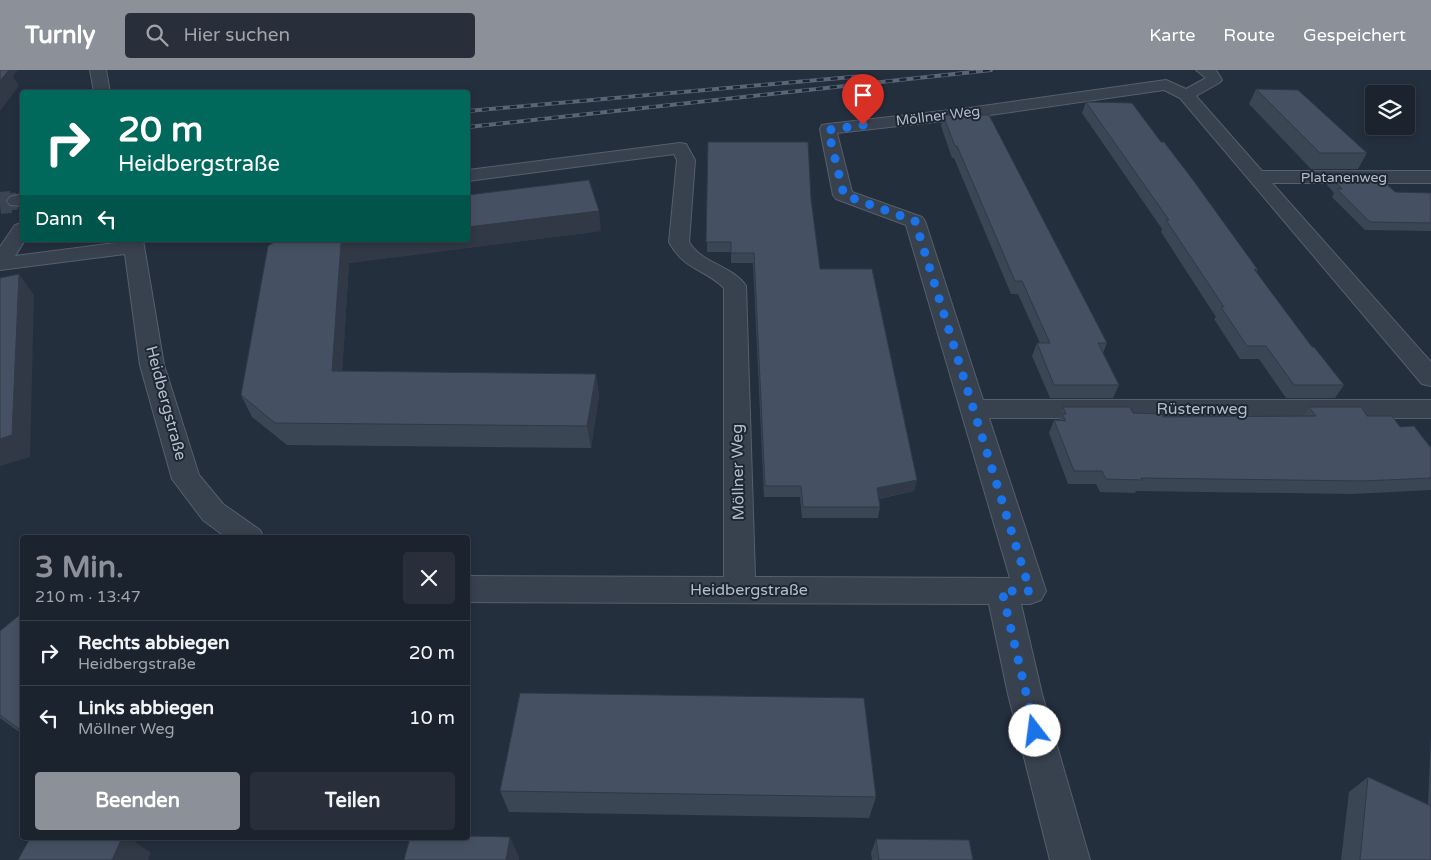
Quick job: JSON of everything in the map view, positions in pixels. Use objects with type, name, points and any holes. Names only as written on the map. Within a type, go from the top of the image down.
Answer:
[{"type":"street","points":[[98,70],[102,90]]},
{"type":"street","points":[[1164,74],[1189,84],[1205,77]]},
{"type":"street","points":[[1164,74],[1186,95],[1431,378]]},
{"type":"street","points":[[1186,95],[1205,77]]},
{"type":"street","name":"Möllner Weg","points":[[1070,860],[1025,694],[1016,591],[974,409],[915,221],[844,195],[828,130],[1166,86],[1186,95]]},
{"type":"street","name":"Möllner Weg","points":[[470,175],[680,148],[686,160],[679,242],[684,252],[693,260],[728,278],[735,286],[740,590]]},
{"type":"street","name":"Platanenweg","points":[[1256,177],[1431,177]]},
{"type":"street","points":[[0,231],[20,229]]},
{"type":"street","points":[[0,263],[20,232]]},
{"type":"street","points":[[0,263],[134,244]]},
{"type":"street","name":"Heidbergstraße","points":[[134,244],[152,365],[186,479],[213,512],[245,535]]},
{"type":"street","name":"Rüsternweg","points":[[974,409],[1431,409]]},
{"type":"street","name":"Heidbergstraße","points":[[470,589],[1016,591]]},
{"type":"building","points":[[0,70],[9,70],[0,81]]},
{"type":"building","points":[[1256,89],[1298,90],[1367,153],[1320,153]]},
{"type":"building","points":[[1086,102],[1132,103],[1193,180],[1258,270],[1254,269],[1312,347],[1314,347],[1344,385],[1294,385],[1266,346],[1247,346],[1221,307],[1224,307],[1166,220],[1169,220]]},
{"type":"building","points":[[943,115],[989,115],[1107,343],[1098,343],[1119,385],[1054,385],[1037,343],[1050,343],[1022,281],[1015,281]]},
{"type":"building","points":[[708,142],[808,142],[811,199],[820,269],[872,269],[917,480],[877,488],[880,507],[803,507],[801,486],[765,486],[754,253],[731,253],[731,242],[706,242]]},
{"type":"building","points":[[1331,177],[1379,177],[1395,192],[1431,193],[1431,223],[1370,222],[1337,189],[1342,189]]},
{"type":"building","points":[[589,180],[599,211],[470,227],[470,195]]},
{"type":"building","points":[[275,242],[349,242],[341,243],[332,371],[596,374],[587,426],[275,423],[241,395],[268,246]]},
{"type":"building","points":[[19,274],[12,435],[0,439],[0,278]]},
{"type":"building","points":[[1063,407],[1130,407],[1133,413],[1162,414],[1163,417],[1316,416],[1309,407],[1361,407],[1367,416],[1392,416],[1400,427],[1414,426],[1431,448],[1431,478],[1362,481],[1106,479],[1102,471],[1074,471],[1054,420],[1066,421],[1062,414],[1066,414]]},
{"type":"building","points":[[20,615],[20,730],[0,715],[0,631]]},
{"type":"building","points":[[520,693],[864,698],[876,797],[500,791]]},
{"type":"building","points":[[1368,777],[1431,806],[1431,860],[1360,860]]},
{"type":"building","points":[[470,836],[510,837],[506,860],[404,860],[409,840],[470,840]]},
{"type":"building","points":[[876,839],[969,840],[973,860],[879,860]]},
{"type":"building","points":[[29,840],[121,840],[112,860],[18,860]]},
{"type":"tunnel","points":[[11,202],[0,203],[17,201]]},
{"type":"railway","points":[[470,127],[991,70]]},
{"type":"railway","points":[[470,111],[863,76]]},
{"type":"route","points":[[863,125],[828,130],[844,195],[915,221],[1030,591],[1002,591],[1035,731]]}]
